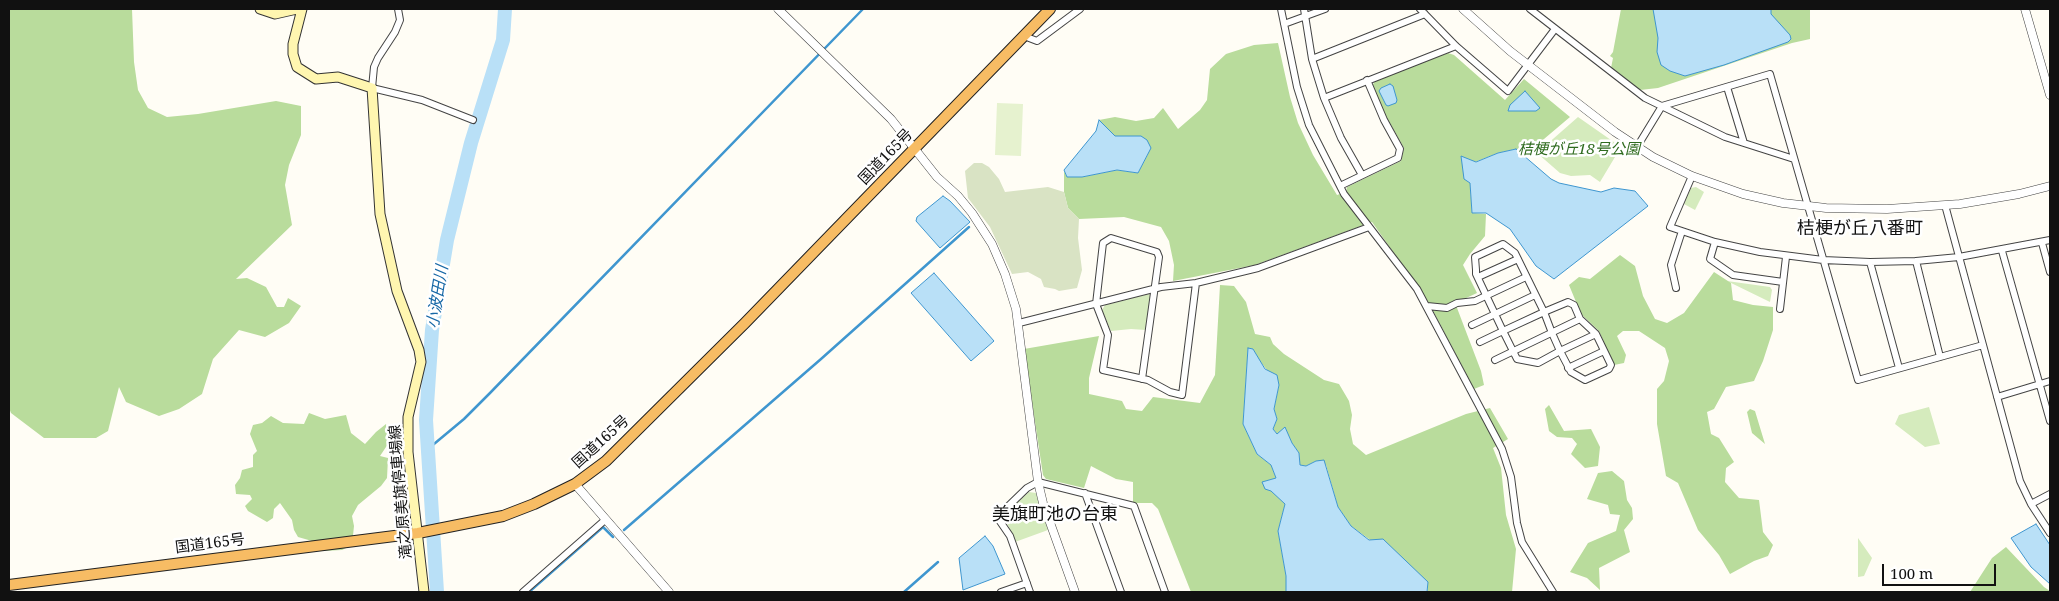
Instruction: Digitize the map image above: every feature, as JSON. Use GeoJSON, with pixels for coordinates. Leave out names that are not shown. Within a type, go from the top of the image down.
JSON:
{"type":"FeatureCollection","features":[{"type":"Feature","properties":{"kind":"highway","name":"国道165号"},"geometry":{"type":"LineString","coordinates":[[9,586],[421,532],[517,512],[575,484],[606,461],[914,150],[971,88],[1050,9]]}},
{"type":"Feature","properties":{"kind":"main road"},"geometry":{"type":"LineString","coordinates":[[260,9],[275,14],[297,9]]}},
{"type":"Feature","properties":{"kind":"main road"},"geometry":{"type":"LineString","coordinates":[[302,9],[293,44],[293,54],[297,66],[316,79],[338,77],[372,88]]}},
{"type":"Feature","properties":{"kind":"main road","name":"滝之原美旗停車場線"},"geometry":{"type":"LineString","coordinates":[[372,88],[380,214],[397,291],[419,350],[421,362],[408,417],[408,452],[421,532],[424,592]]}},
{"type":"Feature","properties":{"kind":"street"},"geometry":{"type":"LineString","coordinates":[[398,9],[400,20],[374,67],[372,88],[422,100],[473,120]]}},
{"type":"Feature","properties":{"kind":"street"},"geometry":{"type":"LineString","coordinates":[[778,9],[891,119],[937,177],[958,196],[985,232],[1006,274],[1019,323],[1038,482],[1043,504],[1075,592]]}},
{"type":"Feature","properties":{"kind":"street"},"geometry":{"type":"LineString","coordinates":[[1024,36],[1037,41],[1080,9]]}},
{"type":"Feature","properties":{"kind":"street"},"geometry":{"type":"LineString","coordinates":[[1281,9],[1302,105],[1309,125],[1344,194],[1417,289],[1502,449],[1511,477],[1517,523],[1522,542],[1552,592]]}},
{"type":"Feature","properties":{"kind":"street"},"geometry":{"type":"LineString","coordinates":[[1304,9],[1312,58],[1324,98],[1341,138],[1362,175]]}},
{"type":"Feature","properties":{"kind":"street"},"geometry":{"type":"LineString","coordinates":[[1284,24],[1325,9]]}},
{"type":"Feature","properties":{"kind":"street"},"geometry":{"type":"LineString","coordinates":[[1463,9],[1528,65],[1637,147],[1692,176],[1743,194],[1826,208],[1887,209],[1945,205],[2019,194],[2050,186]]}},
{"type":"Feature","properties":{"kind":"street"},"geometry":{"type":"LineString","coordinates":[[1530,9],[1554,30],[1645,98],[1692,122],[1744,143],[1794,159]]}},
{"type":"Feature","properties":{"kind":"street"},"geometry":{"type":"LineString","coordinates":[[2025,9],[2050,95]]}},
{"type":"Feature","properties":{"kind":"street"},"geometry":{"type":"LineString","coordinates":[[1312,58],[1422,12],[1456,46],[1508,91],[1554,30]]}},
{"type":"Feature","properties":{"kind":"street"},"geometry":{"type":"LineString","coordinates":[[1324,98],[1456,46]]}},
{"type":"Feature","properties":{"kind":"street"},"geometry":{"type":"LineString","coordinates":[[1637,147],[1662,106],[1770,74],[1858,380],[1983,345]]}},
{"type":"Feature","properties":{"kind":"street"},"geometry":{"type":"LineString","coordinates":[[1340,186],[1398,158],[1400,149],[1384,120],[1367,80]]}},
{"type":"Feature","properties":{"kind":"street"},"geometry":{"type":"LineString","coordinates":[[1727,86],[1744,143]]}},
{"type":"Feature","properties":{"kind":"street"},"geometry":{"type":"LineString","coordinates":[[1692,176],[1670,227],[1715,242],[1786,257],[1870,262],[1916,261],[2002,251],[2050,240]]}},
{"type":"Feature","properties":{"kind":"street"},"geometry":{"type":"LineString","coordinates":[[1945,205],[2020,481],[2031,504],[2050,533]]}},
{"type":"Feature","properties":{"kind":"street"},"geometry":{"type":"LineString","coordinates":[[1019,323],[1155,288],[1196,283],[1258,268],[1369,227]]}},
{"type":"Feature","properties":{"kind":"street"},"geometry":{"type":"LineString","coordinates":[[1676,288],[1671,265],[1682,231]]}},
{"type":"Feature","properties":{"kind":"street"},"geometry":{"type":"LineString","coordinates":[[1142,379],[1159,257],[1157,252],[1111,238],[1103,244],[1096,304],[1108,335],[1103,370],[1142,379],[1170,392],[1182,394],[1196,283]]}},
{"type":"Feature","properties":{"kind":"street"},"geometry":{"type":"LineString","coordinates":[[1715,242],[1710,259],[1733,275],[1783,282]]}},
{"type":"Feature","properties":{"kind":"street"},"geometry":{"type":"LineString","coordinates":[[2042,243],[2050,272]]}},
{"type":"Feature","properties":{"kind":"street"},"geometry":{"type":"LineString","coordinates":[[1480,342],[1503,332],[1544,312],[1568,302],[1574,305],[1580,319],[1596,334],[1610,365],[1609,369],[1585,380],[1571,372],[1560,351],[1544,312],[1515,253],[1503,244],[1475,257],[1478,278],[1503,332],[1517,359],[1538,363],[1560,351],[1596,334]]}},
{"type":"Feature","properties":{"kind":"street"},"geometry":{"type":"LineString","coordinates":[[2002,251],[2050,421]]}},
{"type":"Feature","properties":{"kind":"street"},"geometry":{"type":"LineString","coordinates":[[1780,309],[1786,257]]}},
{"type":"Feature","properties":{"kind":"street"},"geometry":{"type":"LineString","coordinates":[[1478,278],[1518,259]]}},
{"type":"Feature","properties":{"kind":"street"},"geometry":{"type":"LineString","coordinates":[[1916,261],[1940,357]]}},
{"type":"Feature","properties":{"kind":"street"},"geometry":{"type":"LineString","coordinates":[[1870,262],[1899,368]]}},
{"type":"Feature","properties":{"kind":"street"},"geometry":{"type":"LineString","coordinates":[[1427,306],[1448,308],[1458,303],[1475,301],[1526,277]]}},
{"type":"Feature","properties":{"kind":"street"},"geometry":{"type":"LineString","coordinates":[[1472,325],[1535,295]]}},
{"type":"Feature","properties":{"kind":"street"},"geometry":{"type":"LineString","coordinates":[[1495,360],[1580,319]]}},
{"type":"Feature","properties":{"kind":"street"},"geometry":{"type":"LineString","coordinates":[[1568,368],[1604,351]]}},
{"type":"Feature","properties":{"kind":"street"},"geometry":{"type":"LineString","coordinates":[[1997,397],[2050,381]]}},
{"type":"Feature","properties":{"kind":"street"},"geometry":{"type":"LineString","coordinates":[[1030,592],[1010,536],[997,517],[1027,488],[1038,482],[1134,506],[1165,592]]}},
{"type":"Feature","properties":{"kind":"street"},"geometry":{"type":"LineString","coordinates":[[575,484],[669,592]]}},
{"type":"Feature","properties":{"kind":"street"},"geometry":{"type":"LineString","coordinates":[[1085,493],[1120,592]]}},
{"type":"Feature","properties":{"kind":"street"},"geometry":{"type":"LineString","coordinates":[[2031,504],[2050,494]]}},
{"type":"Feature","properties":{"kind":"street"},"geometry":{"type":"LineString","coordinates":[[523,592],[605,520]]}},
{"type":"Feature","properties":{"kind":"street"},"geometry":{"type":"LineString","coordinates":[[1001,592],[1027,583]]}},
{"type":"Feature","properties":{"kind":"green space"},"geometry":{"type":"Polygon","coordinates":[[[9,9],[132,9],[134,62],[138,90],[148,108],[167,117],[198,114],[276,101],[301,106],[301,135],[289,165],[285,185],[292,225],[236,279],[247,278],[266,287],[277,307],[284,307],[288,298],[301,306],[289,323],[265,337],[239,330],[213,359],[202,394],[179,409],[159,416],[126,402],[119,387],[108,431],[96,438],[44,438],[11,413],[9,408],[9,9]]]}},
{"type":"Feature","properties":{"kind":"green space"},"geometry":{"type":"Polygon","coordinates":[[[1621,9],[1810,9],[1810,39],[1792,43],[1658,88],[1640,90],[1611,68],[1613,58],[1610,56],[1613,52],[1621,9]]]}},
{"type":"Feature","properties":{"kind":"green space"},"geometry":{"type":"Polygon","coordinates":[[[1278,43],[1298,123],[1313,155],[1337,195],[1346,192],[1347,187],[1401,161],[1404,148],[1382,109],[1372,86],[1375,81],[1448,53],[1454,55],[1505,100],[1524,79],[1570,117],[1531,150],[1516,149],[1498,153],[1475,162],[1461,157],[1470,183],[1472,213],[1486,214],[1485,236],[1463,265],[1477,293],[1464,299],[1454,300],[1481,371],[1484,385],[1474,389],[1429,303],[1372,222],[1255,265],[1173,281],[1174,265],[1169,241],[1161,227],[1124,217],[1079,219],[1068,208],[1064,192],[1064,171],[1067,177],[1082,177],[1117,170],[1138,173],[1148,154],[1122,137],[1115,136],[1099,120],[1115,117],[1136,121],[1154,118],[1163,108],[1178,129],[1200,110],[1207,100],[1210,69],[1226,54],[1254,45],[1278,43]]]}},
{"type":"Feature","properties":{"kind":"green space"},"geometry":{"type":"Polygon","coordinates":[[[997,103],[1023,104],[1021,156],[995,155],[997,103]]]}},
{"type":"Feature","properties":{"kind":"green space","name":"桔梗が丘18号公園"},"geometry":{"type":"Polygon","coordinates":[[[1578,117],[1621,147],[1600,182],[1590,175],[1571,176],[1560,173],[1537,153],[1578,117]]]}},
{"type":"Feature","properties":{"kind":"green space"},"geometry":{"type":"Polygon","coordinates":[[[974,163],[982,163],[989,167],[999,179],[1005,192],[1048,187],[1064,192],[1068,208],[1079,219],[1078,238],[1082,270],[1077,288],[1059,291],[1044,287],[1041,279],[1028,272],[1012,274],[990,227],[968,198],[965,171],[974,163]]]}},
{"type":"Feature","properties":{"kind":"green space"},"geometry":{"type":"Polygon","coordinates":[[[1696,187],[1704,192],[1695,210],[1684,204],[1691,188],[1696,187]]]}},
{"type":"Feature","properties":{"kind":"green space"},"geometry":{"type":"Polygon","coordinates":[[[1620,255],[1635,266],[1643,296],[1655,319],[1667,323],[1684,313],[1714,272],[1731,283],[1733,300],[1773,307],[1773,330],[1754,381],[1726,387],[1714,409],[1707,412],[1711,434],[1719,438],[1734,462],[1726,468],[1725,482],[1739,498],[1759,500],[1763,532],[1773,545],[1768,556],[1730,574],[1719,555],[1698,530],[1678,483],[1666,476],[1657,424],[1657,389],[1664,381],[1669,361],[1665,348],[1639,331],[1623,331],[1617,336],[1626,355],[1624,363],[1614,365],[1599,331],[1581,314],[1569,285],[1579,277],[1590,279],[1620,255]]]}},
{"type":"Feature","properties":{"kind":"green space"},"geometry":{"type":"Polygon","coordinates":[[[1727,281],[1770,287],[1772,290],[1770,302],[1727,281]]]}},
{"type":"Feature","properties":{"kind":"green space"},"geometry":{"type":"Polygon","coordinates":[[[1220,285],[1234,286],[1246,302],[1255,334],[1270,337],[1273,344],[1284,354],[1324,380],[1339,384],[1349,401],[1352,415],[1350,429],[1353,444],[1366,455],[1466,414],[1490,408],[1508,439],[1493,448],[1501,468],[1506,515],[1516,549],[1512,592],[1427,592],[1428,582],[1351,526],[1338,507],[1326,465],[1316,461],[1306,466],[1300,465],[1299,453],[1285,428],[1277,434],[1273,429],[1277,419],[1274,409],[1279,385],[1259,360],[1253,349],[1248,349],[1243,424],[1257,454],[1271,465],[1276,478],[1263,482],[1285,504],[1278,531],[1286,576],[1286,592],[1191,592],[1158,509],[1152,503],[1133,503],[1133,482],[1116,479],[1091,466],[1084,488],[1046,479],[1043,475],[1024,349],[1099,336],[1089,378],[1089,394],[1122,401],[1126,409],[1142,411],[1153,397],[1200,403],[1215,375],[1220,285]]]}},
{"type":"Feature","properties":{"kind":"green space"},"geometry":{"type":"Polygon","coordinates":[[[1149,294],[1151,296],[1146,330],[1111,331],[1102,310],[1105,305],[1149,294]]]}},
{"type":"Feature","properties":{"kind":"green space"},"geometry":{"type":"Polygon","coordinates":[[[1549,405],[1564,431],[1591,429],[1600,447],[1598,466],[1585,468],[1571,454],[1577,444],[1572,438],[1557,437],[1549,431],[1545,409],[1549,405]]]}},
{"type":"Feature","properties":{"kind":"green space"},"geometry":{"type":"Polygon","coordinates":[[[1929,407],[1940,444],[1925,447],[1895,424],[1899,415],[1929,407]]]}},
{"type":"Feature","properties":{"kind":"green space"},"geometry":{"type":"Polygon","coordinates":[[[1750,409],[1755,411],[1765,444],[1752,433],[1747,412],[1750,409]]]}},
{"type":"Feature","properties":{"kind":"green space"},"geometry":{"type":"Polygon","coordinates":[[[309,413],[325,419],[346,415],[351,433],[365,444],[386,424],[390,441],[380,456],[388,458],[387,478],[381,486],[358,505],[352,516],[354,526],[352,545],[342,550],[323,551],[312,541],[298,537],[292,520],[280,503],[274,509],[273,518],[267,522],[248,511],[245,506],[252,499],[250,495],[236,494],[235,485],[240,478],[242,470],[253,467],[253,455],[257,451],[250,434],[253,425],[262,423],[271,416],[283,423],[304,424],[309,413]]]}},
{"type":"Feature","properties":{"kind":"green space"},"geometry":{"type":"Polygon","coordinates":[[[1612,471],[1624,481],[1627,500],[1632,508],[1633,519],[1624,530],[1630,552],[1599,568],[1600,590],[1587,578],[1570,572],[1588,543],[1616,531],[1620,515],[1610,514],[1608,505],[1587,499],[1598,473],[1612,471]]]}},
{"type":"Feature","properties":{"kind":"green space"},"geometry":{"type":"Polygon","coordinates":[[[1029,492],[1036,493],[1048,530],[1015,542],[1005,514],[1029,492]]]}},
{"type":"Feature","properties":{"kind":"green space"},"geometry":{"type":"Polygon","coordinates":[[[1858,538],[1872,558],[1864,576],[1858,577],[1858,538]]]}},
{"type":"Feature","properties":{"kind":"green space"},"geometry":{"type":"Polygon","coordinates":[[[2006,547],[2050,592],[1970,592],[1992,558],[2006,547]]]}},
{"type":"Feature","properties":{"kind":"water"},"geometry":{"type":"Polygon","coordinates":[[[1653,9],[1771,9],[1771,14],[1790,35],[1791,39],[1788,42],[1724,65],[1685,76],[1670,71],[1661,65],[1657,52],[1658,38],[1653,9]]]}},
{"type":"Feature","properties":{"kind":"water"},"geometry":{"type":"Polygon","coordinates":[[[1390,84],[1393,86],[1397,100],[1396,103],[1388,106],[1379,91],[1390,84]]]}},
{"type":"Feature","properties":{"kind":"water"},"geometry":{"type":"Polygon","coordinates":[[[1525,91],[1540,108],[1536,111],[1508,111],[1510,105],[1525,91]]]}},
{"type":"Feature","properties":{"kind":"water"},"geometry":{"type":"Polygon","coordinates":[[[1099,120],[1115,136],[1141,136],[1147,140],[1151,148],[1138,173],[1117,170],[1082,177],[1067,177],[1064,170],[1096,131],[1099,120]]]}},
{"type":"Feature","properties":{"kind":"water"},"geometry":{"type":"Polygon","coordinates":[[[1516,149],[1551,179],[1559,183],[1601,192],[1614,188],[1635,191],[1648,206],[1554,279],[1536,266],[1510,229],[1486,213],[1472,213],[1470,183],[1464,179],[1461,156],[1476,162],[1498,153],[1516,149]]]}},
{"type":"Feature","properties":{"kind":"water"},"geometry":{"type":"Polygon","coordinates":[[[943,196],[970,222],[940,248],[916,221],[917,217],[943,196]]]}},
{"type":"Feature","properties":{"kind":"water"},"geometry":{"type":"Polygon","coordinates":[[[934,273],[994,341],[971,361],[911,293],[934,273]]]}},
{"type":"Feature","properties":{"kind":"water"},"geometry":{"type":"Polygon","coordinates":[[[1248,348],[1253,349],[1265,369],[1277,375],[1279,385],[1274,409],[1277,419],[1273,429],[1277,434],[1285,427],[1299,453],[1300,465],[1306,466],[1316,461],[1324,460],[1338,507],[1351,526],[1369,540],[1383,539],[1428,582],[1427,592],[1286,592],[1286,576],[1278,531],[1285,504],[1271,491],[1265,489],[1262,482],[1276,478],[1271,465],[1257,454],[1243,424],[1248,348]]]}},
{"type":"Feature","properties":{"kind":"water"},"geometry":{"type":"Polygon","coordinates":[[[2036,524],[2050,545],[2050,584],[2031,567],[2011,538],[2036,524]]]}},
{"type":"Feature","properties":{"kind":"water"},"geometry":{"type":"Polygon","coordinates":[[[985,536],[993,546],[1005,574],[963,590],[959,558],[985,536]]]}},
{"type":"Feature","properties":{"kind":"waterway","name":"小波田川"},"geometry":{"type":"LineString","coordinates":[[437,592],[426,420],[432,330],[447,240],[471,143],[503,40],[505,9]]}},
{"type":"Feature","properties":{"kind":"waterway"},"geometry":{"type":"LineString","coordinates":[[428,449],[464,419],[490,393],[863,9]]}},
{"type":"Feature","properties":{"kind":"waterway"},"geometry":{"type":"LineString","coordinates":[[624,530],[821,359],[969,227]]}},
{"type":"Feature","properties":{"kind":"waterway"},"geometry":{"type":"LineString","coordinates":[[529,592],[603,527],[613,537]]}},
{"type":"Feature","properties":{"kind":"waterway"},"geometry":{"type":"LineString","coordinates":[[904,592],[938,562]]}},
{"type":"Feature","properties":{"kind":"district","name":"桔梗が丘八番町"},"geometry":{"type":"Point","coordinates":[1860,229]}},
{"type":"Feature","properties":{"kind":"district","name":"美旗町池の台東"},"geometry":{"type":"Point","coordinates":[1055,515]}}]}
